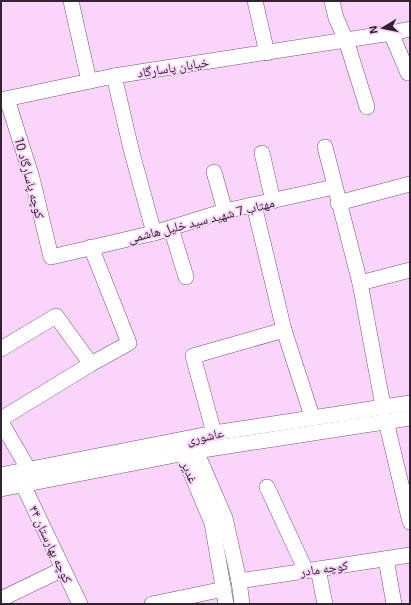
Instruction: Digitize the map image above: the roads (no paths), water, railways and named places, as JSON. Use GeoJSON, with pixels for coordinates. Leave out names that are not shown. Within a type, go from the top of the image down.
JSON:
{"type":"FeatureCollection","features":[{"type":"Feature","properties":{"kind":"street"},"geometry":{"type":"LineString","coordinates":[[71,1],[89,81]]}},
{"type":"Feature","properties":{"kind":"street"},"geometry":{"type":"LineString","coordinates":[[255,1],[267,53]]}},
{"type":"Feature","properties":{"kind":"street"},"geometry":{"type":"LineString","coordinates":[[332,1],[336,18],[346,40],[367,107]]}},
{"type":"Feature","properties":{"kind":"street","name":"خیابان پاسارگاد"},"geometry":{"type":"LineString","coordinates":[[4,99],[114,76],[267,53],[410,29]]}},
{"type":"Feature","properties":{"kind":"street"},"geometry":{"type":"LineString","coordinates":[[391,33],[408,73]]}},
{"type":"Feature","properties":{"kind":"street"},"geometry":{"type":"LineString","coordinates":[[114,76],[132,153],[154,233]]}},
{"type":"Feature","properties":{"kind":"street","name":"کوچه پاسارگاد 10"},"geometry":{"type":"LineString","coordinates":[[4,99],[32,178],[51,257]]}},
{"type":"Feature","properties":{"kind":"street"},"geometry":{"type":"LineString","coordinates":[[325,147],[338,203],[360,283],[383,406]]}},
{"type":"Feature","properties":{"kind":"street"},"geometry":{"type":"LineString","coordinates":[[262,153],[273,201]]}},
{"type":"Feature","properties":{"kind":"street"},"geometry":{"type":"LineString","coordinates":[[214,172],[225,211]]}},
{"type":"Feature","properties":{"kind":"street"},"geometry":{"type":"LineString","coordinates":[[338,203],[410,184]]}},
{"type":"Feature","properties":{"kind":"street","name":"مهتاب 7 شهید سید خلیل هاشمی"},"geometry":{"type":"LineString","coordinates":[[51,257],[154,233],[225,211],[334,187]]}},
{"type":"Feature","properties":{"kind":"street"},"geometry":{"type":"LineString","coordinates":[[254,205],[284,330],[310,410]]}},
{"type":"Feature","properties":{"kind":"street"},"geometry":{"type":"LineString","coordinates":[[171,228],[186,277]]}},
{"type":"Feature","properties":{"kind":"street"},"geometry":{"type":"LineString","coordinates":[[30,470],[1,421],[92,364],[129,343],[91,247]]}},
{"type":"Feature","properties":{"kind":"street"},"geometry":{"type":"LineString","coordinates":[[360,283],[410,270]]}},
{"type":"Feature","properties":{"kind":"street"},"geometry":{"type":"LineString","coordinates":[[1,349],[56,316],[92,364]]}},
{"type":"Feature","properties":{"kind":"street"},"geometry":{"type":"LineString","coordinates":[[214,433],[193,356],[284,330]]}},
{"type":"Feature","properties":{"kind":"street","name":"عاشوری"},"geometry":{"type":"LineString","coordinates":[[1,489],[188,448],[214,433],[410,403]]}},
{"type":"Feature","properties":{"kind":"street","name":"عاشوری"},"geometry":{"type":"LineString","coordinates":[[1,475],[410,418]]}},
{"type":"Feature","properties":{"kind":"street"},"geometry":{"type":"LineString","coordinates":[[386,421],[409,518]]}},
{"type":"Feature","properties":{"kind":"street","name":"غدیر"},"geometry":{"type":"LineString","coordinates":[[188,448],[219,520],[239,581],[242,604]]}},
{"type":"Feature","properties":{"kind":"street","name":"کوچه بهارستان ۴۴"},"geometry":{"type":"LineString","coordinates":[[23,485],[80,604]]}},
{"type":"Feature","properties":{"kind":"street"},"geometry":{"type":"LineString","coordinates":[[267,487],[312,570],[325,604]]}},
{"type":"Feature","properties":{"kind":"street","name":"غدیر"},"geometry":{"type":"LineString","coordinates":[[219,520],[226,604]]}},
{"type":"Feature","properties":{"kind":"street","name":"کوچه مادر"},"geometry":{"type":"LineString","coordinates":[[239,581],[410,555]]}},
{"type":"Feature","properties":{"kind":"street"},"geometry":{"type":"LineString","coordinates":[[386,559],[394,604]]}},
{"type":"Feature","properties":{"kind":"street"},"geometry":{"type":"LineString","coordinates":[[1,599],[63,569]]}},
{"type":"Feature","properties":{"kind":"street"},"geometry":{"type":"LineString","coordinates":[[152,604],[224,589]]}}]}
